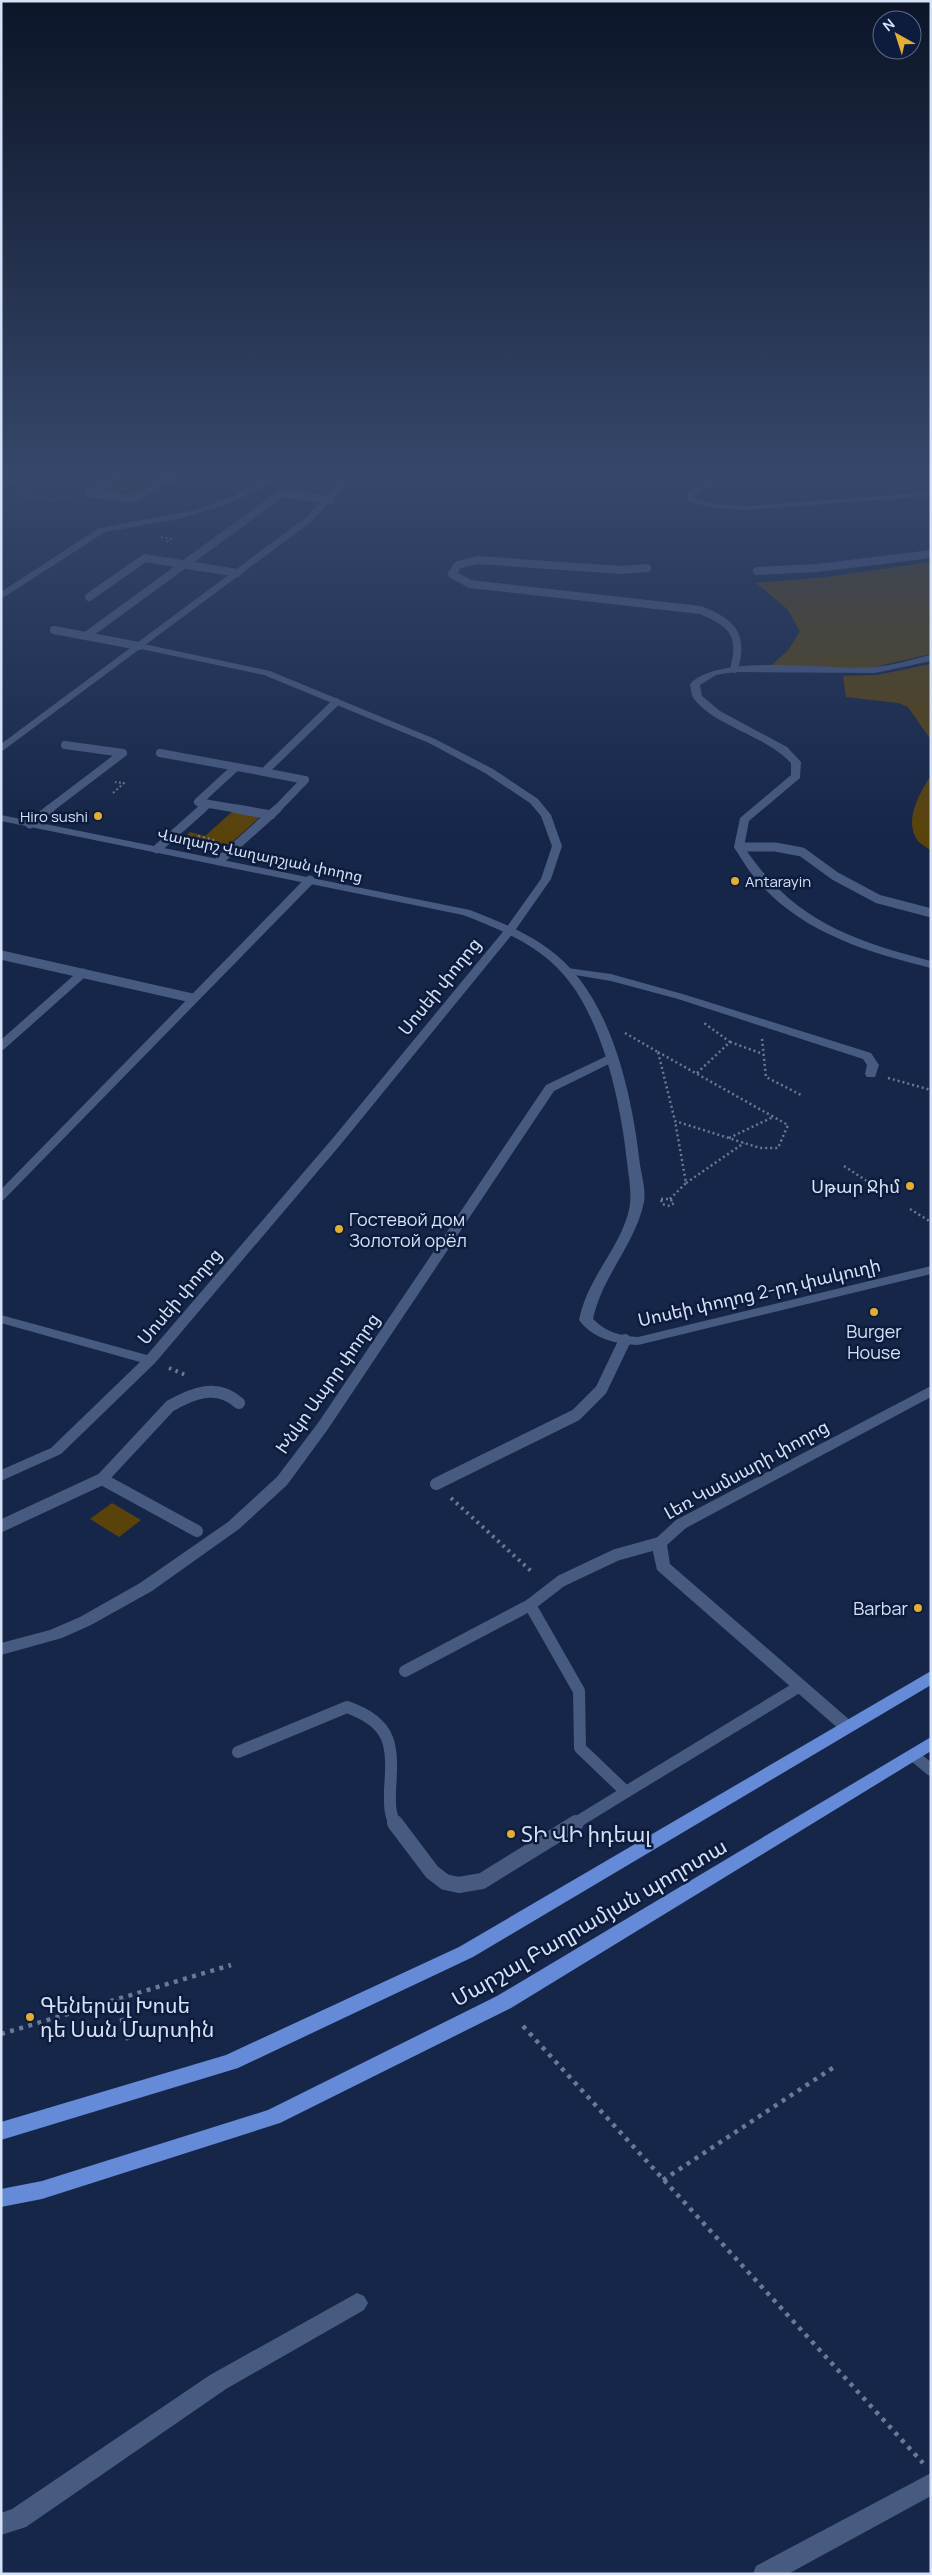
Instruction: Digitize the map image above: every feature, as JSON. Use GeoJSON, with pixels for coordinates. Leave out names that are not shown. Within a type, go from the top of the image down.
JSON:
{"type":"FeatureCollection","features":[{"type":"Feature","properties":{"kind":"main road","name":"Մարշալ Բաղրամյան պողոտա"},"geometry":{"type":"LineString","coordinates":[[1,2131],[231,2062],[466,1952],[931,1677]]}},
{"type":"Feature","properties":{"kind":"main road","name":"Մարշալ Բաղրամյան պողոտա"},"geometry":{"type":"LineString","coordinates":[[1,2198],[42,2190],[272,2117],[504,2002],[931,1743]]}},
{"type":"Feature","properties":{"kind":"street"},"geometry":{"type":"LineString","coordinates":[[1,749],[209,594]]}},
{"type":"Feature","properties":{"kind":"street","name":"Սոսեի փողոց"},"geometry":{"type":"LineString","coordinates":[[2,1474],[56,1451],[150,1360],[337,1141],[510,930],[546,880],[557,846],[546,815],[534,801],[489,771],[432,741],[267,673],[139,646]]}},
{"type":"Feature","properties":{"kind":"street"},"geometry":{"type":"LineString","coordinates":[[931,658],[875,670],[734,669],[713,673],[695,684],[698,697],[717,713],[784,750],[796,762],[796,776],[744,820],[739,847],[764,882],[785,901],[828,931],[871,949],[931,965]]}},
{"type":"Feature","properties":{"kind":"street","name":"Վաղարշ Վաղարշյան փողոց"},"geometry":{"type":"LineString","coordinates":[[1,818],[466,912],[510,930]]}},
{"type":"Feature","properties":{"kind":"street","name":"Սոսեի փողոց 2-րդ փակուղի"},"geometry":{"type":"LineString","coordinates":[[510,930],[567,971],[596,1021],[611,1058],[628,1118],[638,1198],[634,1215],[588,1304],[586,1320],[597,1331],[615,1340],[638,1341],[931,1270]]}},
{"type":"Feature","properties":{"kind":"street","name":"Սոսեի փողոց 2-րդ փակուղի"},"geometry":{"type":"LineString","coordinates":[[567,971],[584,972],[659,990],[789,1029],[867,1056],[873,1065],[871,1074]]}},
{"type":"Feature","properties":{"kind":"street","name":"Խնկո Ապոր փողոց"},"geometry":{"type":"LineString","coordinates":[[1,1649],[55,1635],[112,1608],[185,1561],[244,1515],[283,1480],[324,1426],[550,1088],[611,1058]]}},
{"type":"Feature","properties":{"kind":"street"},"geometry":{"type":"LineString","coordinates":[[1,1320],[150,1360]]}},
{"type":"Feature","properties":{"kind":"street","name":"Լեռ Կամսարի փողոց"},"geometry":{"type":"LineString","coordinates":[[846,1726],[663,1566],[659,1543],[681,1524],[931,1391]]}},
{"type":"Feature","properties":{"kind":"street"},"geometry":{"type":"LineString","coordinates":[[1,2524],[18,2519],[218,2382],[357,2303]]}},
{"type":"Feature","properties":{"kind":"street"},"geometry":{"type":"LineString","coordinates":[[764,2574],[931,2484]]}},
{"type":"Feature","properties":{"kind":"lane"},"geometry":{"type":"LineString","coordinates":[[89,597],[93,594]]}},
{"type":"Feature","properties":{"kind":"lane"},"geometry":{"type":"LineString","coordinates":[[86,636],[142,594]]}},
{"type":"Feature","properties":{"kind":"lane"},"geometry":{"type":"LineString","coordinates":[[560,594],[700,610],[718,616],[730,628],[739,645],[734,669]]}},
{"type":"Feature","properties":{"kind":"lane"},"geometry":{"type":"LineString","coordinates":[[54,630],[139,646]]}},
{"type":"Feature","properties":{"kind":"lane"},"geometry":{"type":"LineString","coordinates":[[264,772],[336,702]]}},
{"type":"Feature","properties":{"kind":"lane"},"geometry":{"type":"LineString","coordinates":[[30,824],[123,753],[65,745]]}},
{"type":"Feature","properties":{"kind":"lane"},"geometry":{"type":"LineString","coordinates":[[160,753],[305,780],[271,815],[219,861]]}},
{"type":"Feature","properties":{"kind":"lane"},"geometry":{"type":"LineString","coordinates":[[236,767],[198,802],[271,815]]}},
{"type":"Feature","properties":{"kind":"lane"},"geometry":{"type":"LineString","coordinates":[[157,849],[208,804]]}},
{"type":"Feature","properties":{"kind":"lane"},"geometry":{"type":"LineString","coordinates":[[739,847],[775,848],[802,852],[835,876],[878,899],[931,913]]}},
{"type":"Feature","properties":{"kind":"lane"},"geometry":{"type":"LineString","coordinates":[[1,1196],[294,893],[310,880]]}},
{"type":"Feature","properties":{"kind":"lane"},"geometry":{"type":"LineString","coordinates":[[1,955],[192,998]]}},
{"type":"Feature","properties":{"kind":"lane"},"geometry":{"type":"LineString","coordinates":[[1,1046],[83,973]]}},
{"type":"Feature","properties":{"kind":"lane"},"geometry":{"type":"LineString","coordinates":[[436,1484],[576,1415],[596,1399],[608,1382],[625,1340]]}},
{"type":"Feature","properties":{"kind":"lane"},"geometry":{"type":"LineString","coordinates":[[1,1526],[102,1478],[170,1406],[184,1398],[222,1390],[232,1395],[239,1403]]}},
{"type":"Feature","properties":{"kind":"lane"},"geometry":{"type":"LineString","coordinates":[[102,1478],[197,1531]]}},
{"type":"Feature","properties":{"kind":"lane"},"geometry":{"type":"LineString","coordinates":[[405,1671],[530,1605],[561,1581],[616,1555],[659,1543]]}},
{"type":"Feature","properties":{"kind":"lane"},"geometry":{"type":"LineString","coordinates":[[530,1605],[579,1691],[580,1748],[626,1792]]}},
{"type":"Feature","properties":{"kind":"lane"},"geometry":{"type":"LineString","coordinates":[[238,1752],[347,1707],[368,1714],[387,1734],[391,1769],[389,1795],[391,1817],[399,1834],[442,1881],[460,1886],[482,1881],[800,1686]]}},
{"type":"Feature","properties":{"kind":"lane"},"geometry":{"type":"LineString","coordinates":[[913,1755],[931,1770]]}},
{"type":"Feature","properties":{"kind":"path"},"geometry":{"type":"LineString","coordinates":[[700,1021],[730,1042],[763,1054]]}},
{"type":"Feature","properties":{"kind":"path"},"geometry":{"type":"LineString","coordinates":[[618,1029],[788,1125],[778,1148],[760,1148],[675,1121]]}},
{"type":"Feature","properties":{"kind":"path"},"geometry":{"type":"LineString","coordinates":[[762,1037],[766,1077],[803,1096]]}},
{"type":"Feature","properties":{"kind":"path"},"geometry":{"type":"LineString","coordinates":[[697,1072],[730,1042]]}},
{"type":"Feature","properties":{"kind":"path"},"geometry":{"type":"LineString","coordinates":[[658,1051],[675,1121],[686,1184]]}},
{"type":"Feature","properties":{"kind":"path"},"geometry":{"type":"LineString","coordinates":[[871,1074],[931,1090]]}},
{"type":"Feature","properties":{"kind":"path"},"geometry":{"type":"LineString","coordinates":[[728,1138],[773,1117]]}},
{"type":"Feature","properties":{"kind":"path"},"geometry":{"type":"LineString","coordinates":[[670,1199],[686,1184],[744,1143]]}},
{"type":"Feature","properties":{"kind":"path"},"geometry":{"type":"LineString","coordinates":[[844,1166],[873,1185]]}},
{"type":"Feature","properties":{"kind":"path"},"geometry":{"type":"LineString","coordinates":[[910,1209],[931,1222]]}},
{"type":"Feature","properties":{"kind":"path"},"geometry":{"type":"LineString","coordinates":[[436,1484],[532,1572]]}},
{"type":"Feature","properties":{"kind":"path"},"geometry":{"type":"LineString","coordinates":[[1,2034],[231,1965]]}},
{"type":"Feature","properties":{"kind":"path"},"geometry":{"type":"LineString","coordinates":[[116,2000],[129,2042]]}},
{"type":"Feature","properties":{"kind":"path"},"geometry":{"type":"LineString","coordinates":[[523,2026],[931,2471]]}},
{"type":"Feature","properties":{"kind":"path"},"geometry":{"type":"LineString","coordinates":[[664,2180],[834,2067]]}},
{"type":"Feature","properties":{"kind":"shaded area"},"geometry":{"type":"Polygon","coordinates":[[[769,594],[931,594],[931,654],[869,668],[771,666],[789,649],[800,631],[787,609],[769,594]]]}},
{"type":"Feature","properties":{"kind":"shaded area"},"geometry":{"type":"Polygon","coordinates":[[[931,664],[931,740],[908,707],[898,703],[846,697],[843,676],[877,675],[931,664]]]}},
{"type":"Feature","properties":{"kind":"shaded area"},"geometry":{"type":"Polygon","coordinates":[[[931,775],[931,850],[918,841],[912,824],[918,798],[931,775]]]}},
{"type":"Feature","properties":{"kind":"shaded area"},"geometry":{"type":"Polygon","coordinates":[[[233,811],[260,817],[229,845],[186,836],[190,832],[205,836],[233,811]]]}},
{"type":"Feature","properties":{"kind":"shaded area"},"geometry":{"type":"Polygon","coordinates":[[[112,1503],[141,1520],[119,1537],[90,1519],[112,1503]]]}},
{"type":"Feature","properties":{"kind":"place","name":"Hiro sushi"},"geometry":{"type":"Point","coordinates":[98,816]}},
{"type":"Feature","properties":{"kind":"place","name":"Antarayin"},"geometry":{"type":"Point","coordinates":[735,881]}},
{"type":"Feature","properties":{"kind":"place","name":"Սթար Ջիմ"},"geometry":{"type":"Point","coordinates":[910,1186]}},
{"type":"Feature","properties":{"kind":"place","name":"Гостевой дом Золотой орёл"},"geometry":{"type":"Point","coordinates":[339,1229]}},
{"type":"Feature","properties":{"kind":"place","name":"Burger House"},"geometry":{"type":"Point","coordinates":[874,1312]}},
{"type":"Feature","properties":{"kind":"place","name":"Barbar"},"geometry":{"type":"Point","coordinates":[918,1608]}},
{"type":"Feature","properties":{"kind":"place","name":"ՏԻ ՎԻ իդեալ"},"geometry":{"type":"Point","coordinates":[511,1834]}},
{"type":"Feature","properties":{"kind":"place","name":"Գեներալ Խոսե դե Սան Մարտին"},"geometry":{"type":"Point","coordinates":[30,2017]}}]}
